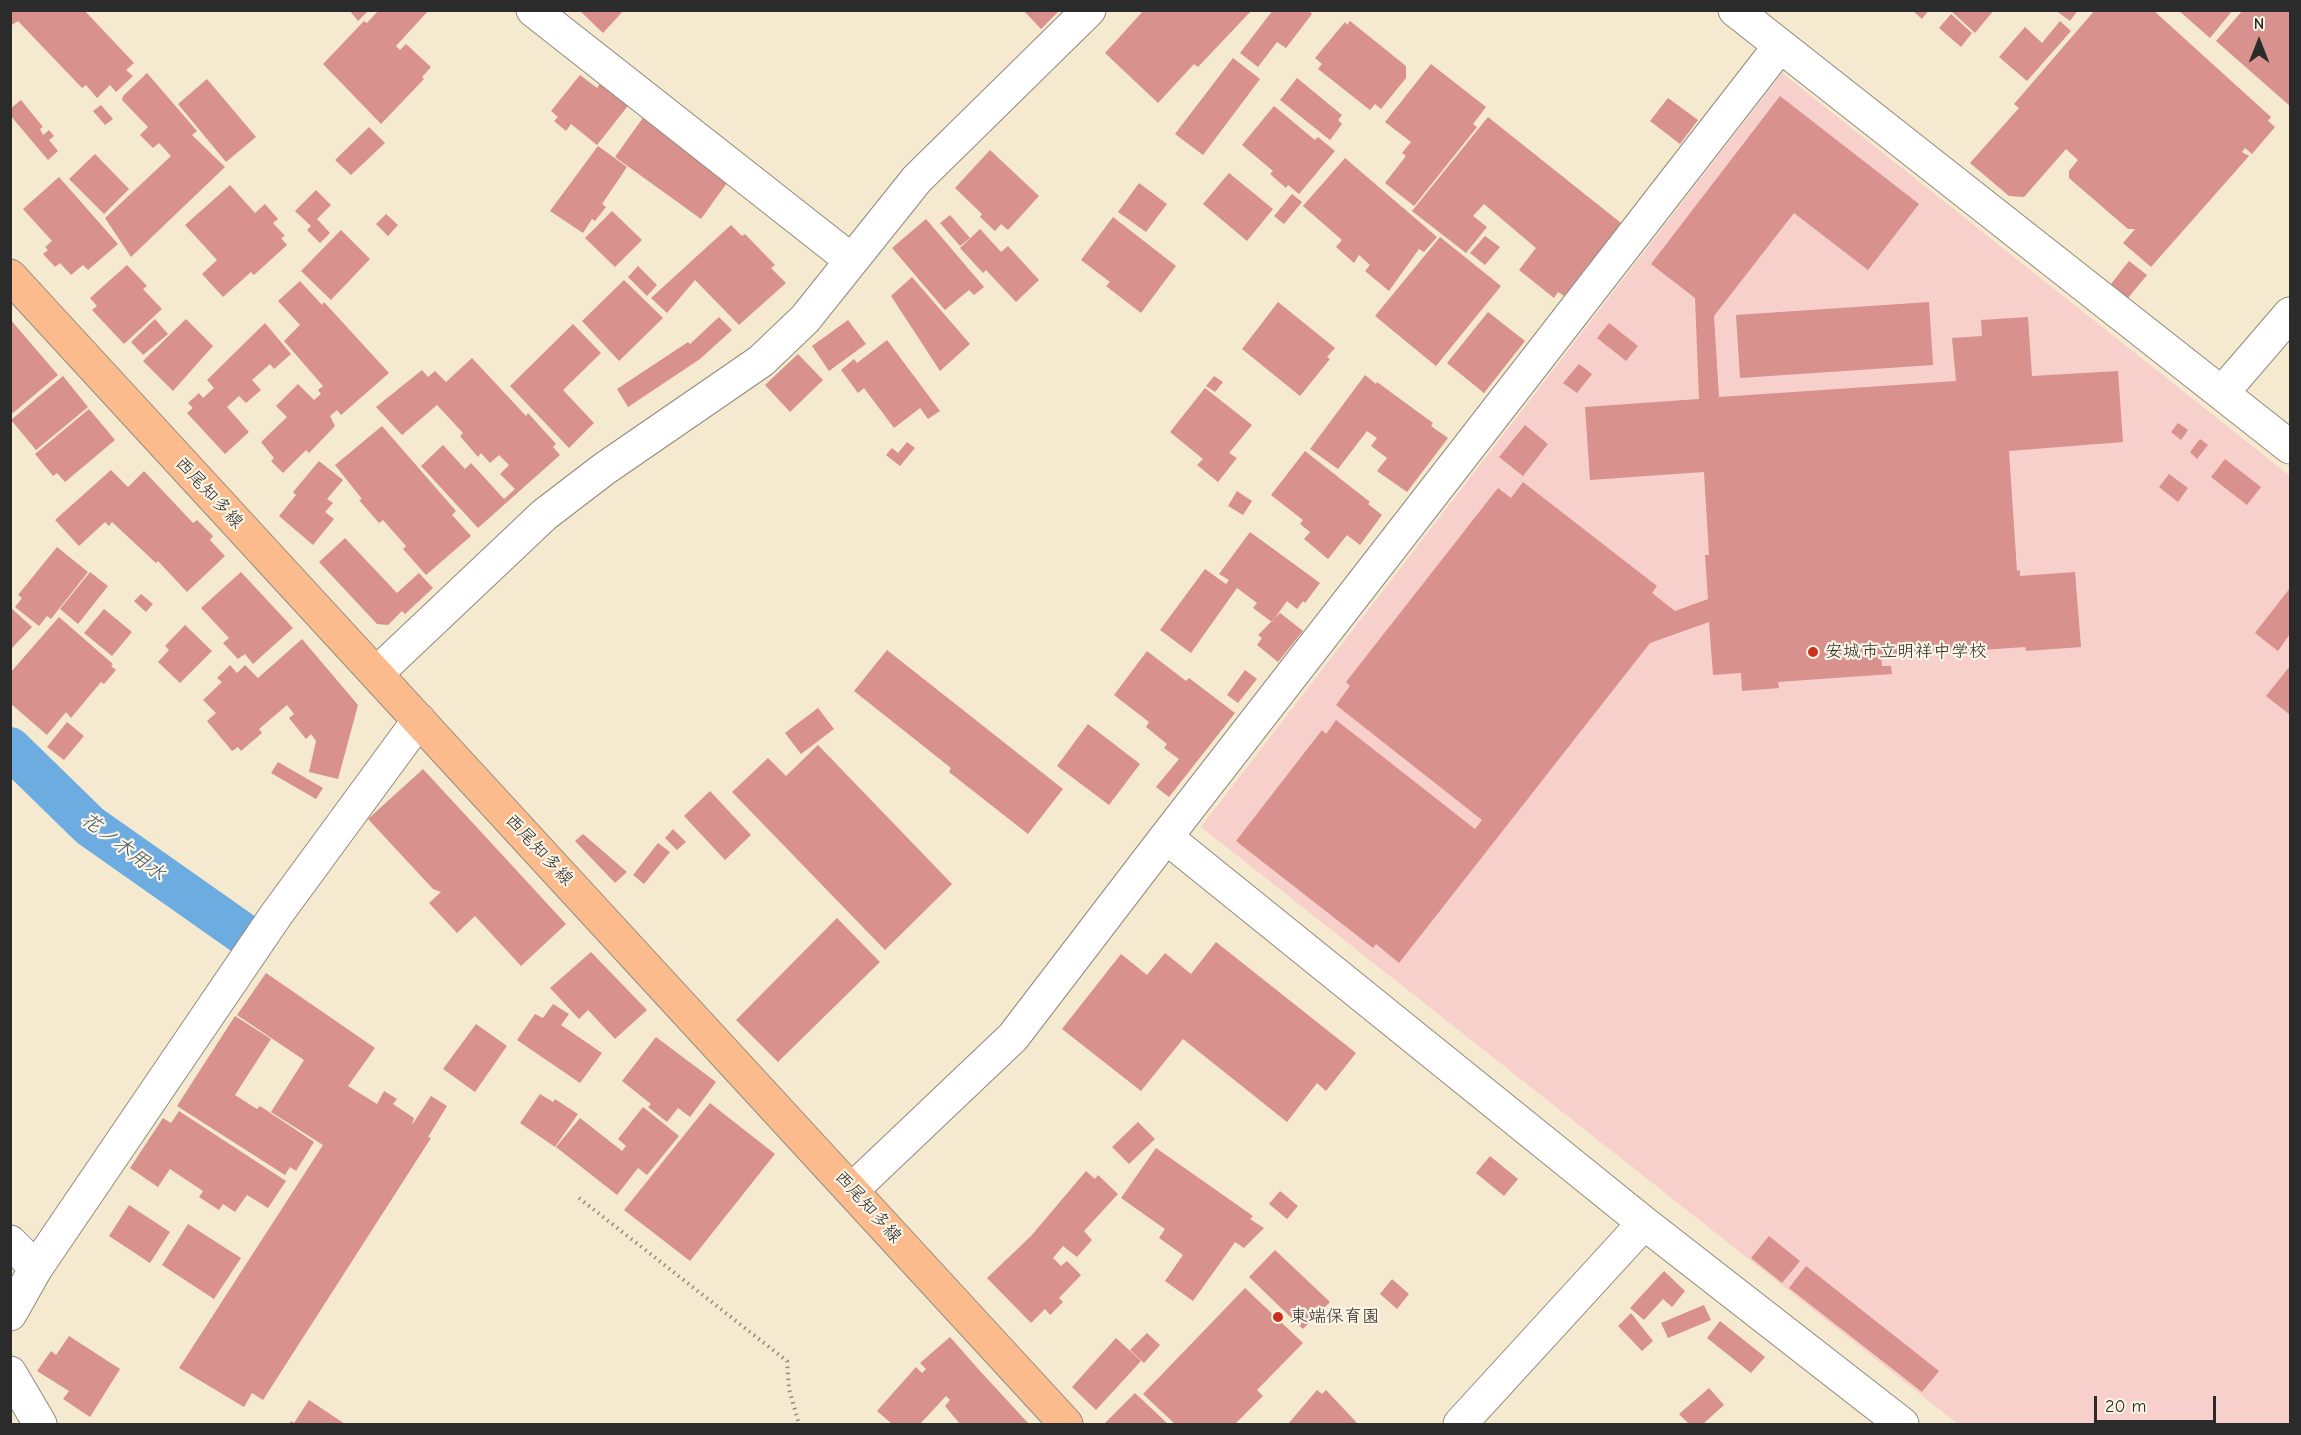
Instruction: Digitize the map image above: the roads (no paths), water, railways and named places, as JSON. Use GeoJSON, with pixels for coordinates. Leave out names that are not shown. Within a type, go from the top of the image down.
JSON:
{"type":"FeatureCollection","features":[{"type":"Feature","properties":{"kind":"main road","name":"西尾知多線"},"geometry":{"type":"LineString","coordinates":[[10,276],[1066,1425]]}},
{"type":"Feature","properties":{"kind":"street"},"geometry":{"type":"LineString","coordinates":[[533,10],[851,260]]}},
{"type":"Feature","properties":{"kind":"street"},"geometry":{"type":"LineString","coordinates":[[377,673],[544,515],[604,470],[761,361],[805,319],[917,179],[1089,10]]}},
{"type":"Feature","properties":{"kind":"street"},"geometry":{"type":"LineString","coordinates":[[1735,10],[2290,447]]}},
{"type":"Feature","properties":{"kind":"street"},"geometry":{"type":"LineString","coordinates":[[852,1190],[1013,1037],[1780,46]]}},
{"type":"Feature","properties":{"kind":"street"},"geometry":{"type":"LineString","coordinates":[[2222,393],[2290,314]]}},
{"type":"Feature","properties":{"kind":"street"},"geometry":{"type":"LineString","coordinates":[[10,1314],[36,1268],[276,915],[419,720]]}},
{"type":"Feature","properties":{"kind":"street"},"geometry":{"type":"LineString","coordinates":[[1166,837],[1644,1223],[1902,1425]]}},
{"type":"Feature","properties":{"kind":"street"},"geometry":{"type":"LineString","coordinates":[[1460,1425],[1644,1223]]}},
{"type":"Feature","properties":{"kind":"street"},"geometry":{"type":"LineString","coordinates":[[10,1242],[36,1268]]}},
{"type":"Feature","properties":{"kind":"street"},"geometry":{"type":"LineString","coordinates":[[10,1373],[40,1425]]}},
{"type":"Feature","properties":{"kind":"waterway","name":"花ノ木用水"},"geometry":{"type":"LineString","coordinates":[[10,748],[90,826],[245,935]]}},
{"type":"Feature","properties":{"kind":"place","name":"安城市立明祥中学校"},"geometry":{"type":"Point","coordinates":[1813,652]}},
{"type":"Feature","properties":{"kind":"place","name":"東端保育園"},"geometry":{"type":"Point","coordinates":[1278,1317]}}]}
